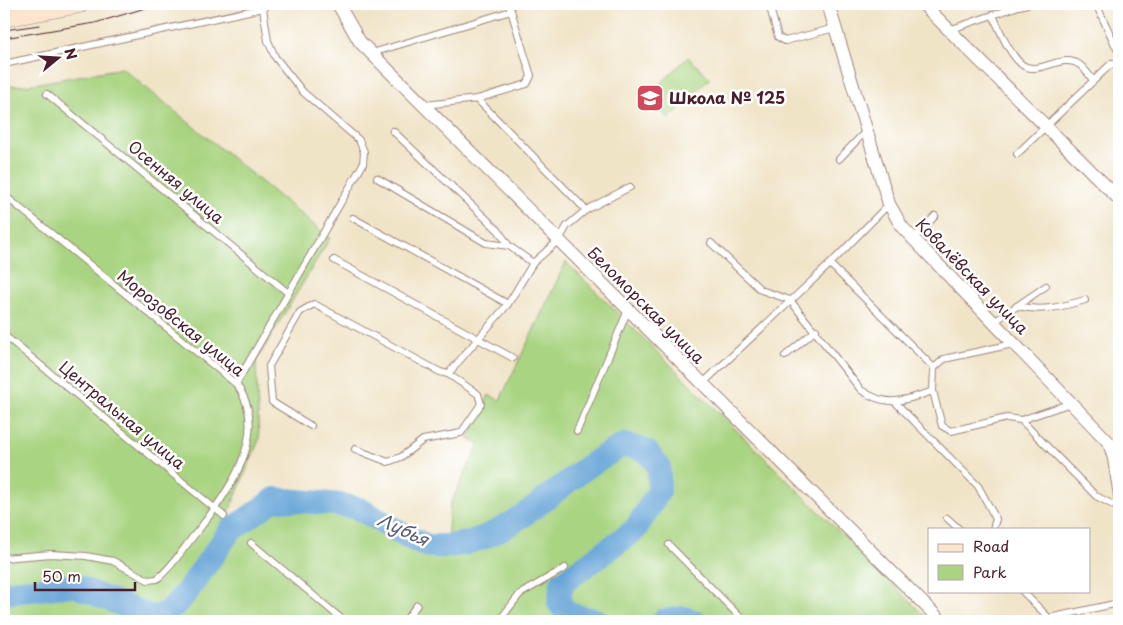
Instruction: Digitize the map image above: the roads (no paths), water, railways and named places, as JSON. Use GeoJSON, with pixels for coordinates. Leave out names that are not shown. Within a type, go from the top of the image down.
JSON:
{"type":"FeatureCollection","features":[{"type":"Feature","properties":{"kind":"main road"},"geometry":{"type":"LineString","coordinates":[[4,18],[80,4]]}},
{"type":"Feature","properties":{"kind":"street","name":"Беломорская улица"},"geometry":{"type":"LineString","coordinates":[[338,4],[360,42],[941,621]]}},
{"type":"Feature","properties":{"kind":"street","name":"Ковалёвская улица"},"geometry":{"type":"LineString","coordinates":[[828,4],[889,204],[902,227],[1103,435],[1119,454]]}},
{"type":"Feature","properties":{"kind":"street"},"geometry":{"type":"LineString","coordinates":[[923,4],[1119,199]]}},
{"type":"Feature","properties":{"kind":"lane"},"geometry":{"type":"LineString","coordinates":[[4,64],[263,8],[270,4]]}},
{"type":"Feature","properties":{"kind":"lane"},"geometry":{"type":"LineString","coordinates":[[422,105],[477,99],[527,84],[531,76],[509,4]]}},
{"type":"Feature","properties":{"kind":"lane"},"geometry":{"type":"LineString","coordinates":[[768,4],[778,37],[785,42],[835,28]]}},
{"type":"Feature","properties":{"kind":"lane"},"geometry":{"type":"LineString","coordinates":[[950,30],[1027,4]]}},
{"type":"Feature","properties":{"kind":"lane"},"geometry":{"type":"LineString","coordinates":[[1018,154],[1112,63],[1118,48],[1096,4]]}},
{"type":"Feature","properties":{"kind":"lane"},"geometry":{"type":"LineString","coordinates":[[236,384],[287,292],[363,164],[364,152],[359,140],[303,92],[275,57],[268,41],[263,8]]}},
{"type":"Feature","properties":{"kind":"lane"},"geometry":{"type":"LineString","coordinates":[[372,54],[511,11]]}},
{"type":"Feature","properties":{"kind":"lane"},"geometry":{"type":"LineString","coordinates":[[993,15],[1006,42],[1021,64],[1029,68],[1040,68],[1057,61],[1074,62],[1081,65],[1094,80]]}},
{"type":"Feature","properties":{"kind":"lane"},"geometry":{"type":"LineString","coordinates":[[1112,63],[1119,68]]}},
{"type":"Feature","properties":{"kind":"lane","name":"Осенняя улица"},"geometry":{"type":"LineString","coordinates":[[47,94],[287,292]]}},
{"type":"Feature","properties":{"kind":"lane"},"geometry":{"type":"LineString","coordinates":[[477,99],[586,210]]}},
{"type":"Feature","properties":{"kind":"lane"},"geometry":{"type":"LineString","coordinates":[[393,131],[498,230],[509,246],[533,263]]}},
{"type":"Feature","properties":{"kind":"lane"},"geometry":{"type":"LineString","coordinates":[[838,159],[866,131]]}},
{"type":"Feature","properties":{"kind":"lane"},"geometry":{"type":"LineString","coordinates":[[377,178],[486,243],[509,246]]}},
{"type":"Feature","properties":{"kind":"lane"},"geometry":{"type":"LineString","coordinates":[[448,374],[476,338],[508,304],[533,263],[559,240],[567,226],[586,210],[630,187]]}},
{"type":"Feature","properties":{"kind":"lane","name":"Морозовская улица"},"geometry":{"type":"LineString","coordinates":[[4,196],[236,384],[246,398],[249,414],[247,441],[235,479],[215,510],[157,579],[148,580],[113,561],[86,556],[51,554],[4,558]]}},
{"type":"Feature","properties":{"kind":"lane"},"geometry":{"type":"LineString","coordinates":[[702,384],[830,264],[889,204]]}},
{"type":"Feature","properties":{"kind":"lane"},"geometry":{"type":"LineString","coordinates":[[913,239],[935,216]]}},
{"type":"Feature","properties":{"kind":"lane"},"geometry":{"type":"LineString","coordinates":[[353,218],[508,304]]}},
{"type":"Feature","properties":{"kind":"lane"},"geometry":{"type":"LineString","coordinates":[[711,242],[761,290],[790,300],[816,330],[862,390],[875,399],[895,402],[933,391]]}},
{"type":"Feature","properties":{"kind":"lane"},"geometry":{"type":"LineString","coordinates":[[334,260],[513,358]]}},
{"type":"Feature","properties":{"kind":"lane"},"geometry":{"type":"LineString","coordinates":[[830,264],[934,368]]}},
{"type":"Feature","properties":{"kind":"lane"},"geometry":{"type":"LineString","coordinates":[[994,322],[1046,286]]}},
{"type":"Feature","properties":{"kind":"lane"},"geometry":{"type":"LineString","coordinates":[[1017,306],[1034,310],[1049,310],[1085,300]]}},
{"type":"Feature","properties":{"kind":"lane"},"geometry":{"type":"LineString","coordinates":[[311,426],[272,402],[269,366],[300,312],[314,304],[440,372],[448,374],[478,394],[481,404],[462,433],[423,440],[401,457],[388,462],[355,449]]}},
{"type":"Feature","properties":{"kind":"lane"},"geometry":{"type":"LineString","coordinates":[[577,430],[628,310]]}},
{"type":"Feature","properties":{"kind":"lane"},"geometry":{"type":"LineString","coordinates":[[785,356],[816,330]]}},
{"type":"Feature","properties":{"kind":"lane","name":"Центральная улица"},"geometry":{"type":"LineString","coordinates":[[4,335],[224,516]]}},
{"type":"Feature","properties":{"kind":"lane"},"geometry":{"type":"LineString","coordinates":[[1015,344],[944,358],[934,368],[933,391],[942,426],[951,431],[1007,418],[1021,420],[1071,403]]}},
{"type":"Feature","properties":{"kind":"lane"},"geometry":{"type":"LineString","coordinates":[[895,402],[978,486],[996,519],[993,528]]}},
{"type":"Feature","properties":{"kind":"lane"},"geometry":{"type":"LineString","coordinates":[[1021,420],[1096,496],[1119,508]]}},
{"type":"Feature","properties":{"kind":"lane"},"geometry":{"type":"LineString","coordinates":[[1103,435],[1111,458],[1119,508]]}},
{"type":"Feature","properties":{"kind":"lane"},"geometry":{"type":"LineString","coordinates":[[947,518],[958,528]]}},
{"type":"Feature","properties":{"kind":"lane"},"geometry":{"type":"LineString","coordinates":[[251,543],[344,621]]}},
{"type":"Feature","properties":{"kind":"lane"},"geometry":{"type":"LineString","coordinates":[[670,545],[744,621]]}},
{"type":"Feature","properties":{"kind":"lane"},"geometry":{"type":"LineString","coordinates":[[499,621],[520,594],[565,568]]}},
{"type":"Feature","properties":{"kind":"lane"},"geometry":{"type":"LineString","coordinates":[[1023,592],[1049,618],[1119,603]]}},
{"type":"Feature","properties":{"kind":"lane"},"geometry":{"type":"LineString","coordinates":[[405,621],[417,605]]}},
{"type":"Feature","properties":{"kind":"waterway","name":"Лубья"},"geometry":{"type":"LineString","coordinates":[[4,593],[73,585],[149,616],[159,617],[172,608],[186,593],[230,531],[275,499],[352,507],[424,544],[430,546],[459,545],[485,537],[509,524],[533,509],[601,458],[625,445],[646,451],[659,467],[659,491],[635,530],[562,583],[559,603],[568,614],[598,621]]}},
{"type":"Feature","properties":{"kind":"waterway","name":"Лубья"},"geometry":{"type":"LineString","coordinates":[[663,621],[684,618],[694,621]]}},
{"type":"Feature","properties":{"kind":"tram line"},"geometry":{"type":"LineString","coordinates":[[4,38],[95,23],[159,4]]}},
{"type":"Feature","properties":{"kind":"tram line"},"geometry":{"type":"LineString","coordinates":[[4,30],[40,25]]}},
{"type":"Feature","properties":{"kind":"place","name":"Школа № 125"},"geometry":{"type":"Point","coordinates":[650,98]}}]}
